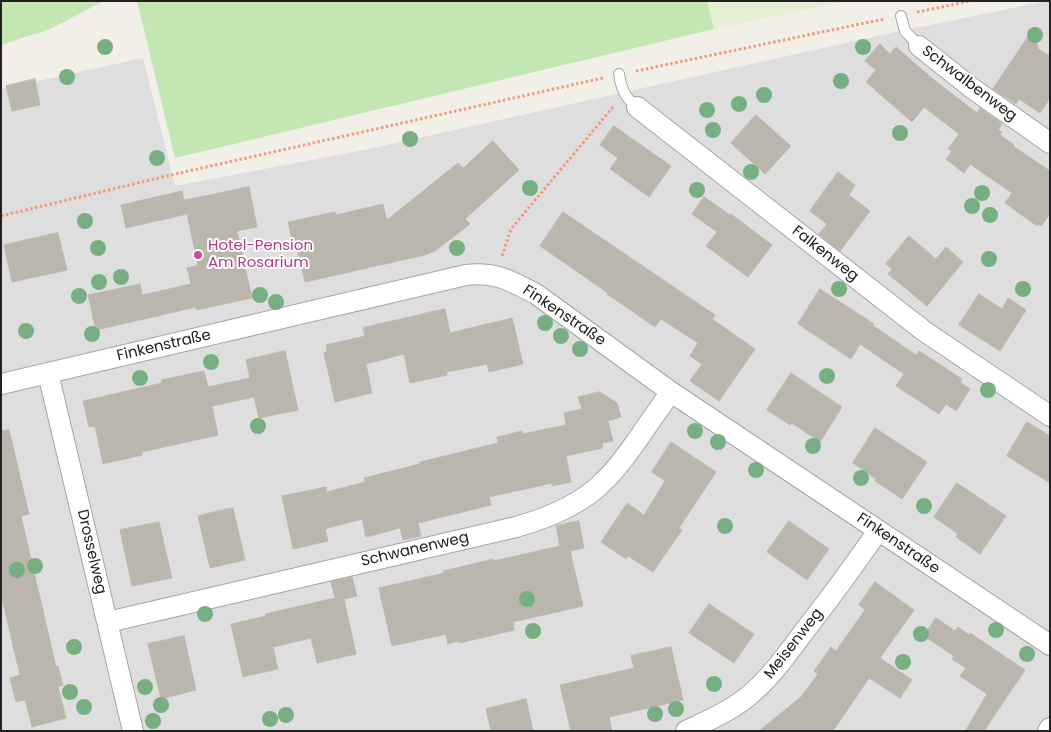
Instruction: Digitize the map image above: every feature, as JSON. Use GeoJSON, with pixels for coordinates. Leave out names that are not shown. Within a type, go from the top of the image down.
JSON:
{"type":"FeatureCollection","features":[{"type":"Feature","properties":{"kind":"street","name":"Schwalbenweg"},"geometry":{"type":"LineString","coordinates":[[918,46],[973,89],[1050,143]]}},
{"type":"Feature","properties":{"kind":"street","name":"Falkenweg"},"geometry":{"type":"LineString","coordinates":[[630,100],[924,330],[1050,416]]}},
{"type":"Feature","properties":{"kind":"street","name":"Finkenstraße"},"geometry":{"type":"LineString","coordinates":[[1,384],[466,275],[496,275],[536,294],[671,392],[1050,645]]}},
{"type":"Feature","properties":{"kind":"street","name":"Drosselweg"},"geometry":{"type":"LineString","coordinates":[[48,373],[108,622],[132,731]]}},
{"type":"Feature","properties":{"kind":"street","name":"Schwanenweg"},"geometry":{"type":"LineString","coordinates":[[108,622],[516,527],[542,519],[580,500],[603,483],[622,462],[671,392]]}},
{"type":"Feature","properties":{"kind":"street","name":"Meisenweg"},"geometry":{"type":"LineString","coordinates":[[686,731],[736,705],[760,685],[794,646],[853,568],[878,531]]}},
{"type":"Feature","properties":{"kind":"lane","name":"Schwalbenweg"},"geometry":{"type":"LineString","coordinates":[[901,16],[905,31],[918,46]]}},
{"type":"Feature","properties":{"kind":"lane"},"geometry":{"type":"LineString","coordinates":[[619,74],[620,85],[630,100]]}},
{"type":"Feature","properties":{"kind":"path"},"geometry":{"type":"LineString","coordinates":[[1,216],[175,174],[619,74],[970,1]]}},
{"type":"Feature","properties":{"kind":"path"},"geometry":{"type":"LineString","coordinates":[[496,275],[510,229],[630,100]]}},
{"type":"Feature","properties":{"kind":"shaded area"},"geometry":{"type":"Polygon","coordinates":[[[1050,1],[1050,731],[1,731],[1,89],[143,58],[175,186],[369,149],[886,34],[1050,1]]]}},
{"type":"Feature","properties":{"kind":"green space"},"geometry":{"type":"Polygon","coordinates":[[[1,1],[104,1],[50,29],[1,45],[1,1]]]}},
{"type":"Feature","properties":{"kind":"green space"},"geometry":{"type":"Polygon","coordinates":[[[137,1],[707,1],[714,29],[175,158],[137,1]]]}},
{"type":"Feature","properties":{"kind":"green space"},"geometry":{"type":"Polygon","coordinates":[[[707,1],[847,1],[714,29],[707,1]]]}},
{"type":"Feature","properties":{"kind":"building"},"geometry":{"type":"Polygon","coordinates":[[[1034,28],[1038,49],[1050,56],[1050,98],[1040,113],[1019,99],[1016,104],[993,89],[1034,28]]]}},
{"type":"Feature","properties":{"kind":"building"},"geometry":{"type":"Polygon","coordinates":[[[880,44],[890,54],[896,47],[934,80],[977,113],[980,108],[1002,124],[998,130],[1002,132],[1000,135],[1050,171],[1050,214],[1041,226],[1038,224],[1037,226],[1005,203],[1012,193],[970,164],[964,173],[946,159],[952,151],[948,149],[959,134],[924,107],[912,122],[866,82],[876,70],[865,61],[880,44]]]}},
{"type":"Feature","properties":{"kind":"building"},"geometry":{"type":"Polygon","coordinates":[[[35,79],[40,105],[12,111],[6,86],[35,79]]]}},
{"type":"Feature","properties":{"kind":"building"},"geometry":{"type":"Polygon","coordinates":[[[756,115],[791,146],[765,174],[731,143],[756,115]]]}},
{"type":"Feature","properties":{"kind":"building"},"geometry":{"type":"Polygon","coordinates":[[[614,126],[671,166],[649,197],[610,169],[618,158],[600,145],[614,126]]]}},
{"type":"Feature","properties":{"kind":"building"},"geometry":{"type":"Polygon","coordinates":[[[493,141],[519,170],[465,219],[470,224],[435,251],[425,255],[305,282],[296,243],[293,244],[288,222],[335,212],[336,215],[383,204],[387,220],[458,163],[463,168],[493,141]]]}},
{"type":"Feature","properties":{"kind":"building"},"geometry":{"type":"Polygon","coordinates":[[[838,172],[855,185],[849,195],[870,211],[840,251],[819,234],[827,224],[810,211],[838,172]]]}},
{"type":"Feature","properties":{"kind":"building"},"geometry":{"type":"Polygon","coordinates":[[[249,187],[257,227],[237,231],[252,298],[196,310],[196,307],[96,330],[88,295],[140,284],[142,295],[191,284],[187,268],[198,265],[187,214],[126,228],[121,205],[182,191],[184,200],[249,187]]]}},
{"type":"Feature","properties":{"kind":"building"},"geometry":{"type":"Polygon","coordinates":[[[704,197],[731,214],[772,245],[748,277],[706,246],[717,232],[692,214],[704,197]]]}},
{"type":"Feature","properties":{"kind":"building"},"geometry":{"type":"Polygon","coordinates":[[[563,212],[715,315],[712,319],[755,349],[719,401],[690,381],[702,364],[690,356],[698,343],[661,319],[655,327],[540,246],[563,212]]]}},
{"type":"Feature","properties":{"kind":"building"},"geometry":{"type":"Polygon","coordinates":[[[58,233],[67,270],[12,282],[4,245],[58,233]]]}},
{"type":"Feature","properties":{"kind":"building"},"geometry":{"type":"Polygon","coordinates":[[[909,236],[936,259],[946,247],[963,262],[927,306],[888,274],[892,269],[886,264],[909,236]]]}},
{"type":"Feature","properties":{"kind":"building"},"geometry":{"type":"Polygon","coordinates":[[[820,289],[874,324],[872,325],[916,355],[919,351],[962,379],[960,382],[970,389],[956,411],[946,404],[939,414],[896,386],[904,374],[860,344],[851,359],[798,324],[820,289]]]}},
{"type":"Feature","properties":{"kind":"building"},"geometry":{"type":"Polygon","coordinates":[[[979,294],[1002,309],[1008,298],[1026,310],[1000,351],[959,325],[979,294]]]}},
{"type":"Feature","properties":{"kind":"building"},"geometry":{"type":"Polygon","coordinates":[[[445,309],[450,333],[512,318],[523,364],[489,372],[487,364],[447,372],[447,375],[410,383],[404,354],[366,364],[372,393],[335,402],[324,353],[327,352],[326,345],[365,336],[363,328],[445,309]]]}},
{"type":"Feature","properties":{"kind":"building"},"geometry":{"type":"Polygon","coordinates":[[[285,351],[298,410],[259,418],[254,397],[212,406],[218,435],[142,452],[142,455],[103,464],[95,426],[89,427],[83,401],[162,383],[161,380],[204,371],[208,387],[250,378],[246,360],[285,351]]]}},
{"type":"Feature","properties":{"kind":"building"},"geometry":{"type":"Polygon","coordinates":[[[791,373],[842,407],[820,442],[792,423],[790,425],[767,410],[791,373]]]}},
{"type":"Feature","properties":{"kind":"building"},"geometry":{"type":"Polygon","coordinates":[[[600,392],[617,403],[621,417],[608,421],[613,441],[603,443],[602,448],[566,456],[571,482],[552,486],[552,483],[489,497],[491,505],[418,523],[421,536],[403,540],[400,528],[366,537],[362,519],[325,529],[328,541],[293,549],[282,496],[326,487],[327,492],[365,482],[364,478],[498,443],[497,437],[522,431],[523,434],[566,425],[564,413],[582,409],[578,397],[600,392]]]}},
{"type":"Feature","properties":{"kind":"building"},"geometry":{"type":"Polygon","coordinates":[[[1027,422],[1050,436],[1050,483],[1007,456],[1027,422]]]}},
{"type":"Feature","properties":{"kind":"building"},"geometry":{"type":"Polygon","coordinates":[[[875,428],[927,462],[902,499],[853,463],[875,428]]]}},
{"type":"Feature","properties":{"kind":"building"},"geometry":{"type":"Polygon","coordinates":[[[9,430],[29,514],[21,516],[56,667],[58,666],[63,685],[58,687],[66,718],[32,727],[25,700],[16,702],[10,678],[20,675],[1,594],[1,431],[9,430]]]}},
{"type":"Feature","properties":{"kind":"building"},"geometry":{"type":"Polygon","coordinates":[[[671,442],[716,472],[679,528],[682,530],[653,572],[628,556],[626,559],[601,542],[627,503],[644,515],[665,481],[652,472],[671,442]]]}},
{"type":"Feature","properties":{"kind":"building"},"geometry":{"type":"Polygon","coordinates":[[[957,483],[1006,516],[980,554],[956,537],[958,534],[934,517],[957,483]]]}},
{"type":"Feature","properties":{"kind":"building"},"geometry":{"type":"Polygon","coordinates":[[[233,508],[245,560],[210,568],[198,516],[233,508]]]}},
{"type":"Feature","properties":{"kind":"building"},"geometry":{"type":"Polygon","coordinates":[[[579,521],[584,548],[570,551],[583,606],[513,622],[514,630],[460,643],[459,641],[448,644],[446,634],[392,646],[379,588],[493,559],[494,561],[560,546],[556,526],[579,521]]]}},
{"type":"Feature","properties":{"kind":"building"},"geometry":{"type":"Polygon","coordinates":[[[789,521],[829,549],[807,580],[767,552],[789,521]]]}},
{"type":"Feature","properties":{"kind":"building"},"geometry":{"type":"Polygon","coordinates":[[[159,522],[172,578],[132,586],[120,530],[159,522]]]}},
{"type":"Feature","properties":{"kind":"building"},"geometry":{"type":"Polygon","coordinates":[[[352,577],[357,596],[344,599],[356,654],[317,663],[311,638],[273,647],[278,669],[243,677],[231,624],[335,598],[331,582],[352,577]]]}},
{"type":"Feature","properties":{"kind":"building"},"geometry":{"type":"Polygon","coordinates":[[[875,582],[914,610],[880,658],[912,680],[900,698],[869,678],[833,731],[759,731],[801,697],[818,674],[814,671],[831,647],[836,651],[865,610],[859,605],[875,582]]]}},
{"type":"Feature","properties":{"kind":"building"},"geometry":{"type":"Polygon","coordinates":[[[709,604],[754,634],[734,663],[689,633],[709,604]]]}},
{"type":"Feature","properties":{"kind":"building"},"geometry":{"type":"Polygon","coordinates":[[[936,618],[955,631],[958,627],[969,635],[970,633],[1025,670],[984,731],[966,730],[987,694],[960,676],[966,668],[952,659],[954,656],[924,636],[936,618]]]}},
{"type":"Feature","properties":{"kind":"building"},"geometry":{"type":"Polygon","coordinates":[[[184,636],[196,690],[161,699],[148,644],[184,636]]]}},
{"type":"Feature","properties":{"kind":"building"},"geometry":{"type":"Polygon","coordinates":[[[671,647],[683,700],[609,717],[612,731],[571,731],[560,685],[634,668],[631,656],[671,647]]]}},
{"type":"Feature","properties":{"kind":"building"},"geometry":{"type":"Polygon","coordinates":[[[526,699],[533,731],[491,731],[486,709],[526,699]]]}},
{"type":"Feature","properties":{"kind":"place","name":"Hotel-Pension Am Rosarium"},"geometry":{"type":"Point","coordinates":[198,255]}}]}
